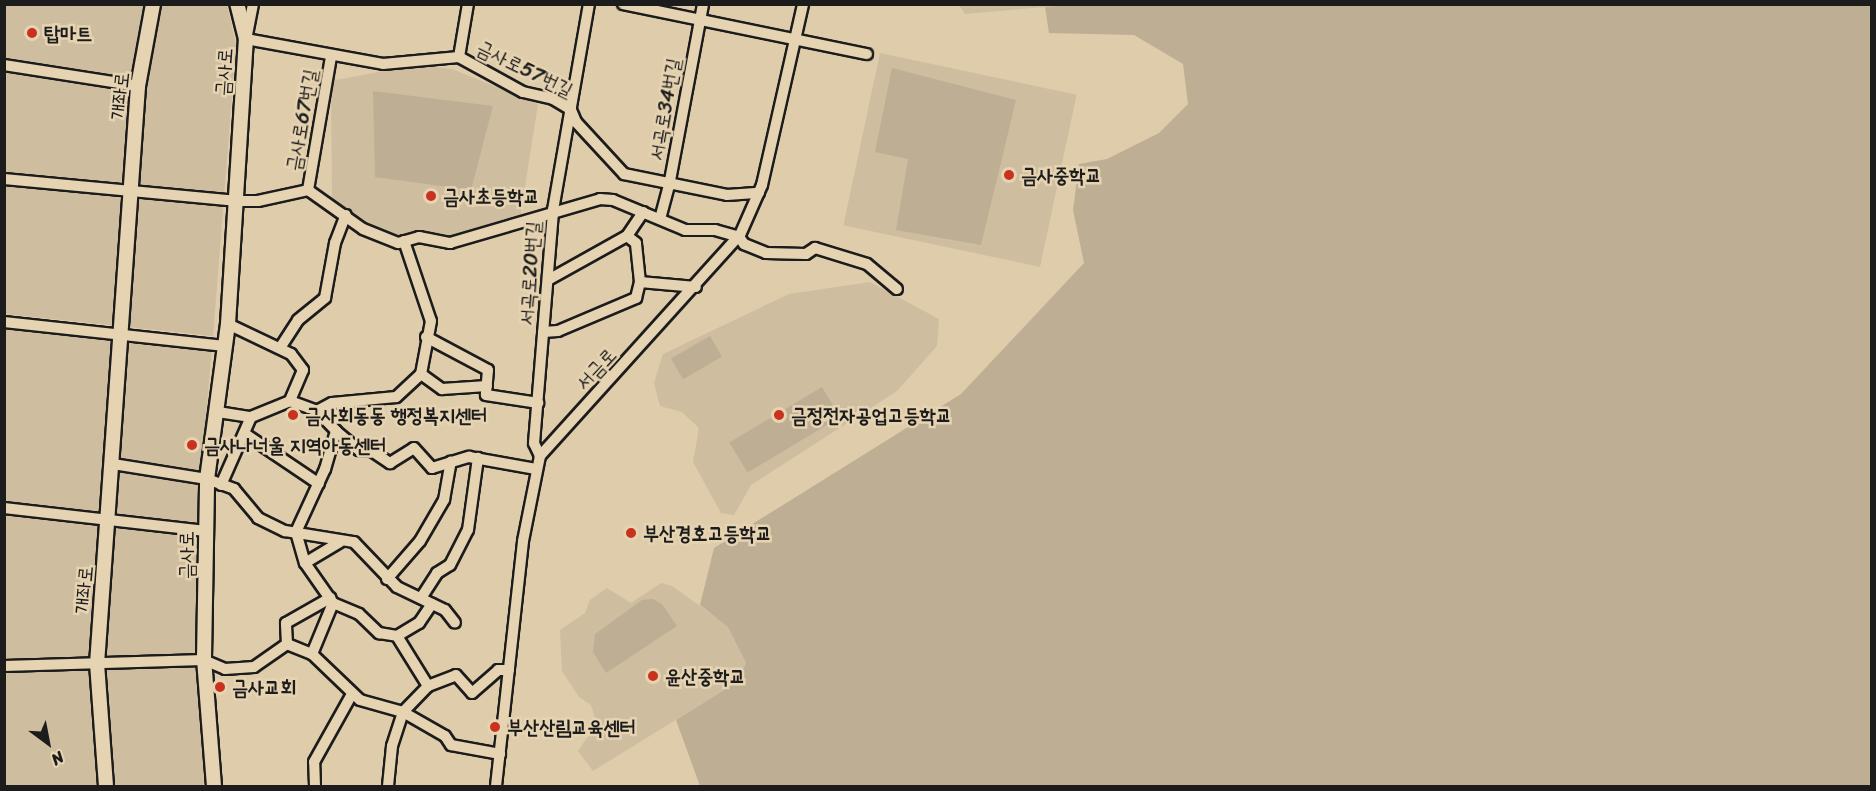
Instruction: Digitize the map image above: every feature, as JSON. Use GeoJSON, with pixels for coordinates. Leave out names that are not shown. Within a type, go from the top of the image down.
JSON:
{"type":"FeatureCollection","features":[{"type":"Feature","properties":{"kind":"main road","name":"개좌로"},"geometry":{"type":"LineString","coordinates":[[106,786],[97,664],[113,465],[138,86],[153,4]]}},
{"type":"Feature","properties":{"kind":"main road","name":"금사로"},"geometry":{"type":"LineString","coordinates":[[214,786],[204,660],[207,478],[218,412],[228,324],[246,39],[237,4]]}},
{"type":"Feature","properties":{"kind":"street","name":"금사로"},"geometry":{"type":"LineString","coordinates":[[246,39],[253,4]]}},
{"type":"Feature","properties":{"kind":"street"},"geometry":{"type":"LineString","coordinates":[[459,57],[468,4]]}},
{"type":"Feature","properties":{"kind":"street","name":"서곡로20번길"},"geometry":{"type":"LineString","coordinates":[[540,456],[534,443],[553,210],[590,4]]}},
{"type":"Feature","properties":{"kind":"street"},"geometry":{"type":"LineString","coordinates":[[623,4],[867,54]]}},
{"type":"Feature","properties":{"kind":"street","name":"서곡로34번길"},"geometry":{"type":"LineString","coordinates":[[660,219],[669,186],[702,4]]}},
{"type":"Feature","properties":{"kind":"street","name":"서금로"},"geometry":{"type":"LineString","coordinates":[[496,786],[523,541],[540,456],[696,287],[739,237],[759,193],[803,4]]}},
{"type":"Feature","properties":{"kind":"street","name":"금사로57번길"},"geometry":{"type":"LineString","coordinates":[[246,39],[331,57],[382,64],[459,57],[523,92],[553,99],[571,110],[576,122],[624,174],[669,186],[727,195],[759,193]]}},
{"type":"Feature","properties":{"kind":"street","name":"금사로67번길"},"geometry":{"type":"LineString","coordinates":[[308,190],[331,57]]}},
{"type":"Feature","properties":{"kind":"street"},"geometry":{"type":"LineString","coordinates":[[4,65],[138,86]]}},
{"type":"Feature","properties":{"kind":"street"},"geometry":{"type":"LineString","coordinates":[[4,178],[235,201]]}},
{"type":"Feature","properties":{"kind":"street","name":"금사로67번길"},"geometry":{"type":"LineString","coordinates":[[235,201],[258,201],[308,190],[381,238],[404,241],[419,237],[450,243],[519,226],[553,210],[600,199],[643,212],[685,230],[715,230],[739,237],[744,244],[766,254],[806,254],[815,248],[867,264],[897,289]]}},
{"type":"Feature","properties":{"kind":"street"},"geometry":{"type":"LineString","coordinates":[[548,280],[627,236],[643,212]]}},
{"type":"Feature","properties":{"kind":"street"},"geometry":{"type":"LineString","coordinates":[[280,348],[298,320],[325,298],[335,243],[346,215]]}},
{"type":"Feature","properties":{"kind":"street"},"geometry":{"type":"LineString","coordinates":[[543,332],[558,331],[636,298],[640,282],[636,243],[627,236]]}},
{"type":"Feature","properties":{"kind":"street"},"geometry":{"type":"LineString","coordinates":[[317,411],[332,403],[396,397],[421,374],[426,337],[431,321],[404,241]]}},
{"type":"Feature","properties":{"kind":"street"},"geometry":{"type":"LineString","coordinates":[[640,282],[696,287]]}},
{"type":"Feature","properties":{"kind":"street"},"geometry":{"type":"LineString","coordinates":[[4,322],[122,333],[225,346]]}},
{"type":"Feature","properties":{"kind":"street"},"geometry":{"type":"LineString","coordinates":[[228,324],[291,354],[303,370],[290,401]]}},
{"type":"Feature","properties":{"kind":"street"},"geometry":{"type":"LineString","coordinates":[[426,337],[488,370],[486,390]]}},
{"type":"Feature","properties":{"kind":"street"},"geometry":{"type":"LineString","coordinates":[[421,374],[442,389],[486,390],[538,403]]}},
{"type":"Feature","properties":{"kind":"street"},"geometry":{"type":"LineString","coordinates":[[218,412],[251,417],[290,401],[317,411],[359,450],[372,451],[390,463],[414,448],[432,468],[451,462],[478,458],[536,470]]}},
{"type":"Feature","properties":{"kind":"street"},"geometry":{"type":"LineString","coordinates":[[221,485],[251,417]]}},
{"type":"Feature","properties":{"kind":"street"},"geometry":{"type":"LineString","coordinates":[[336,431],[319,484],[296,532],[305,563],[331,601],[359,614],[379,633],[397,636],[427,615],[432,604]]}},
{"type":"Feature","properties":{"kind":"street"},"geometry":{"type":"LineString","coordinates":[[245,434],[319,484]]}},
{"type":"Feature","properties":{"kind":"street"},"geometry":{"type":"LineString","coordinates":[[421,598],[437,573],[450,565],[468,530],[478,458]]}},
{"type":"Feature","properties":{"kind":"street"},"geometry":{"type":"LineString","coordinates":[[387,579],[420,541],[444,500],[451,462]]}},
{"type":"Feature","properties":{"kind":"street"},"geometry":{"type":"LineString","coordinates":[[113,465],[207,478],[234,489],[258,518],[296,532],[340,542],[354,542],[370,556],[387,579],[445,610],[455,623]]}},
{"type":"Feature","properties":{"kind":"street"},"geometry":{"type":"LineString","coordinates":[[4,508],[206,531]]}},
{"type":"Feature","properties":{"kind":"street"},"geometry":{"type":"LineString","coordinates":[[305,563],[340,542]]}},
{"type":"Feature","properties":{"kind":"street"},"geometry":{"type":"LineString","coordinates":[[287,644],[286,623],[331,601]]}},
{"type":"Feature","properties":{"kind":"street"},"geometry":{"type":"LineString","coordinates":[[312,654],[331,601]]}},
{"type":"Feature","properties":{"kind":"street"},"geometry":{"type":"LineString","coordinates":[[397,636],[428,686]]}},
{"type":"Feature","properties":{"kind":"street"},"geometry":{"type":"LineString","coordinates":[[4,666],[204,660],[225,669],[254,668],[287,644]]}},
{"type":"Feature","properties":{"kind":"street"},"geometry":{"type":"LineString","coordinates":[[287,644],[312,654],[352,694],[403,712],[445,736],[451,745],[500,754]]}},
{"type":"Feature","properties":{"kind":"street"},"geometry":{"type":"LineString","coordinates":[[388,786],[392,746],[403,712],[428,686],[456,675],[472,693],[498,670],[509,670]]}},
{"type":"Feature","properties":{"kind":"street"},"geometry":{"type":"LineString","coordinates":[[315,786],[315,762],[352,694]]}},
{"type":"Feature","properties":{"kind":"shaded area"},"geometry":{"type":"Polygon","coordinates":[[[4,5],[227,5],[236,45],[213,336],[5,314],[4,5]]]}},
{"type":"Feature","properties":{"kind":"shaded area"},"geometry":{"type":"Polygon","coordinates":[[[959,5],[1068,5],[965,14],[959,5]]]}},
{"type":"Feature","properties":{"kind":"shaded area"},"geometry":{"type":"Polygon","coordinates":[[[1068,5],[1871,5],[1871,786],[700,786],[676,720],[737,682],[746,663],[728,627],[700,605],[714,548],[961,394],[1084,263],[1073,210],[1079,164],[1107,159],[1159,133],[1188,104],[1183,64],[1134,35],[1049,33],[1045,7],[1068,5]]]}},
{"type":"Feature","properties":{"kind":"shaded area"},"geometry":{"type":"Polygon","coordinates":[[[880,53],[1077,95],[1040,267],[843,225],[880,53]]]}},
{"type":"Feature","properties":{"kind":"shaded area","name":"금사초등학교"},"geometry":{"type":"Polygon","coordinates":[[[415,65],[452,69],[538,104],[520,218],[448,238],[389,236],[332,199],[331,81],[415,65]]]}},
{"type":"Feature","properties":{"kind":"shaded area"},"geometry":{"type":"Polygon","coordinates":[[[892,68],[1016,100],[981,245],[896,230],[908,159],[875,152],[892,68]]]}},
{"type":"Feature","properties":{"kind":"shaded area"},"geometry":{"type":"Polygon","coordinates":[[[373,91],[493,106],[471,190],[375,177],[373,91]]]}},
{"type":"Feature","properties":{"kind":"shaded area"},"geometry":{"type":"Polygon","coordinates":[[[870,282],[939,319],[937,346],[897,391],[751,485],[734,515],[721,513],[693,462],[699,428],[682,412],[660,406],[654,383],[663,354],[789,294],[870,282]]]}},
{"type":"Feature","properties":{"kind":"shaded area"},"geometry":{"type":"Polygon","coordinates":[[[4,326],[212,348],[199,493],[197,615],[204,786],[5,786],[4,326]]]}},
{"type":"Feature","properties":{"kind":"shaded area"},"geometry":{"type":"Polygon","coordinates":[[[710,336],[722,357],[683,379],[671,358],[710,336]]]}},
{"type":"Feature","properties":{"kind":"shaded area"},"geometry":{"type":"Polygon","coordinates":[[[822,387],[840,417],[747,473],[729,443],[822,387]]]}},
{"type":"Feature","properties":{"kind":"shaded area","name":"윤산중학교"},"geometry":{"type":"Polygon","coordinates":[[[661,583],[672,586],[728,626],[746,663],[737,682],[593,771],[578,751],[597,723],[591,705],[579,697],[562,671],[560,630],[585,613],[590,600],[607,588],[631,603],[661,583]]]}},
{"type":"Feature","properties":{"kind":"shaded area"},"geometry":{"type":"Polygon","coordinates":[[[653,599],[662,604],[677,626],[606,673],[593,652],[595,634],[642,600],[653,599]]]}},
{"type":"Feature","properties":{"kind":"place","name":"탑마트"},"geometry":{"type":"Point","coordinates":[32,33]}},
{"type":"Feature","properties":{"kind":"place","name":"금사중학교"},"geometry":{"type":"Point","coordinates":[1009,175]}},
{"type":"Feature","properties":{"kind":"place","name":"금사초등학교"},"geometry":{"type":"Point","coordinates":[431,196]}},
{"type":"Feature","properties":{"kind":"place","name":"금사회동동 행정복지센터"},"geometry":{"type":"Point","coordinates":[293,415]}},
{"type":"Feature","properties":{"kind":"place","name":"금정전자공업고등학교"},"geometry":{"type":"Point","coordinates":[779,415]}},
{"type":"Feature","properties":{"kind":"place","name":"금사나너울 지역아동센터"},"geometry":{"type":"Point","coordinates":[192,445]}},
{"type":"Feature","properties":{"kind":"place","name":"부산경호고등학교"},"geometry":{"type":"Point","coordinates":[631,533]}},
{"type":"Feature","properties":{"kind":"place","name":"윤산중학교"},"geometry":{"type":"Point","coordinates":[653,676]}},
{"type":"Feature","properties":{"kind":"place","name":"금사교회"},"geometry":{"type":"Point","coordinates":[220,687]}},
{"type":"Feature","properties":{"kind":"place","name":"부산산림교육센터"},"geometry":{"type":"Point","coordinates":[495,727]}}]}
